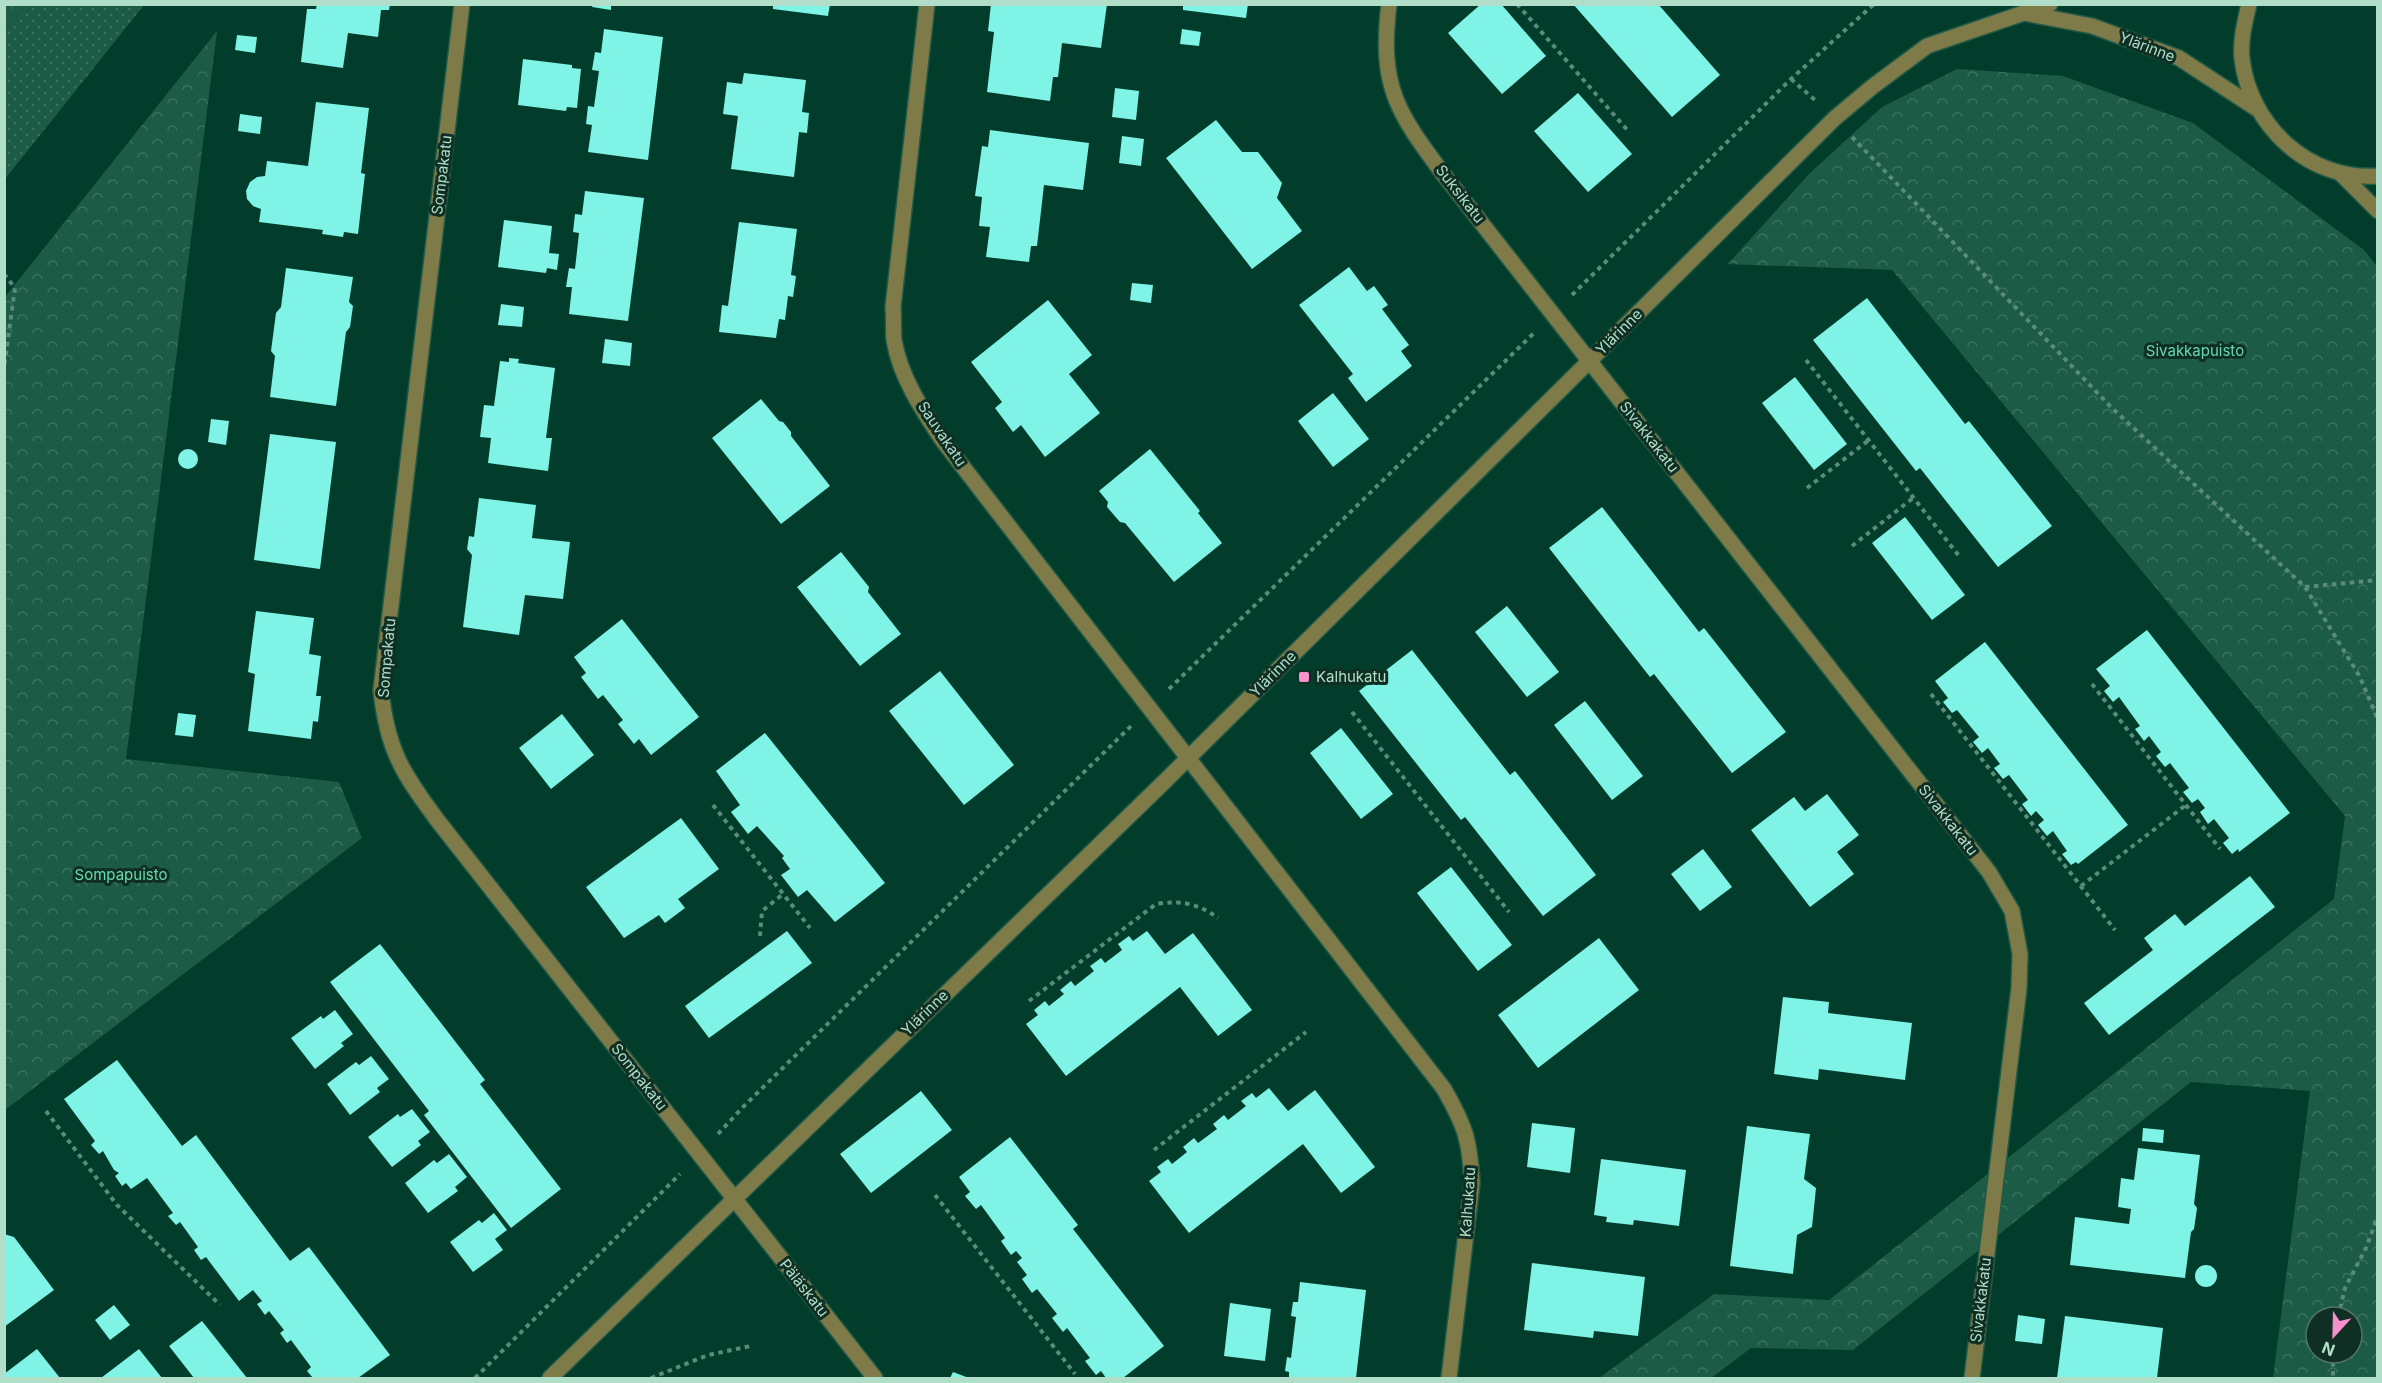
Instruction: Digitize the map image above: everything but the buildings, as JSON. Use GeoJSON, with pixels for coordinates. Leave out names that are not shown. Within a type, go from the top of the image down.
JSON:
{"type":"FeatureCollection","features":[{"type":"Feature","properties":{"kind":"street","name":"Sompakatu"},"geometry":{"type":"LineString","coordinates":[[462,4],[381,690],[384,722],[396,756],[410,783],[734,1198]]}},
{"type":"Feature","properties":{"kind":"street","name":"Sauvakatu"},"geometry":{"type":"LineString","coordinates":[[927,4],[893,308],[894,340],[903,369],[922,410],[943,441],[1189,758]]}},
{"type":"Feature","properties":{"kind":"street","name":"Suksikatu"},"geometry":{"type":"LineString","coordinates":[[1389,4],[1386,50],[1388,78],[1394,100],[1440,170],[1590,360]]}},
{"type":"Feature","properties":{"kind":"street","name":"Ylärinne"},"geometry":{"type":"LineString","coordinates":[[550,1378],[1189,758],[1835,118],[1927,46],[2050,4]]}},
{"type":"Feature","properties":{"kind":"street"},"geometry":{"type":"LineString","coordinates":[[2249,4],[2242,31],[2242,58],[2247,84],[2257,110],[2273,132],[2292,151],[2315,165],[2341,174],[2378,176]]}},
{"type":"Feature","properties":{"kind":"street","name":"Ylärinne"},"geometry":{"type":"LineString","coordinates":[[2024,13],[2092,26],[2179,58],[2257,110]]}},
{"type":"Feature","properties":{"kind":"street"},"geometry":{"type":"LineString","coordinates":[[2341,174],[2378,211]]}},
{"type":"Feature","properties":{"kind":"street","name":"Sivakkakatu"},"geometry":{"type":"LineString","coordinates":[[1590,360],[1989,872],[2012,911],[2020,954],[2019,988],[1972,1378]]}},
{"type":"Feature","properties":{"kind":"street","name":"Kalhukatu"},"geometry":{"type":"LineString","coordinates":[[1189,758],[1444,1089],[1463,1123],[1471,1151],[1472,1183],[1449,1378]]}},
{"type":"Feature","properties":{"kind":"street","name":"Päläskatu"},"geometry":{"type":"LineString","coordinates":[[734,1198],[875,1378]]}},
{"type":"Feature","properties":{"kind":"path"},"geometry":{"type":"LineString","coordinates":[[1517,4],[1629,132]]}},
{"type":"Feature","properties":{"kind":"path"},"geometry":{"type":"LineString","coordinates":[[1874,4],[1791,79],[1835,118],[2112,408],[2305,587],[2360,677],[2378,720]]}},
{"type":"Feature","properties":{"kind":"path"},"geometry":{"type":"LineString","coordinates":[[4,274],[15,288],[4,368]]}},
{"type":"Feature","properties":{"kind":"path"},"geometry":{"type":"LineString","coordinates":[[1806,360],[1959,556]]}},
{"type":"Feature","properties":{"kind":"path"},"geometry":{"type":"LineString","coordinates":[[1807,488],[1869,440]]}},
{"type":"Feature","properties":{"kind":"path"},"geometry":{"type":"LineString","coordinates":[[1852,546],[1913,498]]}},
{"type":"Feature","properties":{"kind":"path"},"geometry":{"type":"LineString","coordinates":[[2305,587],[2378,580]]}},
{"type":"Feature","properties":{"kind":"path"},"geometry":{"type":"LineString","coordinates":[[2092,684],[2220,849]]}},
{"type":"Feature","properties":{"kind":"path"},"geometry":{"type":"LineString","coordinates":[[1931,694],[2115,930]]}},
{"type":"Feature","properties":{"kind":"path"},"geometry":{"type":"LineString","coordinates":[[1352,712],[1509,912]]}},
{"type":"Feature","properties":{"kind":"path"},"geometry":{"type":"LineString","coordinates":[[712,805],[810,927]]}},
{"type":"Feature","properties":{"kind":"path"},"geometry":{"type":"LineString","coordinates":[[2080,886],[2186,805]]}},
{"type":"Feature","properties":{"kind":"path"},"geometry":{"type":"LineString","coordinates":[[760,936],[762,911],[783,894]]}},
{"type":"Feature","properties":{"kind":"path"},"geometry":{"type":"LineString","coordinates":[[1029,1001],[1156,904],[1175,901],[1193,903],[1218,918]]}},
{"type":"Feature","properties":{"kind":"path"},"geometry":{"type":"LineString","coordinates":[[1154,1150],[1306,1032]]}},
{"type":"Feature","properties":{"kind":"path"},"geometry":{"type":"LineString","coordinates":[[46,1111],[117,1206],[220,1305]]}},
{"type":"Feature","properties":{"kind":"path"},"geometry":{"type":"LineString","coordinates":[[936,1195],[1075,1374]]}},
{"type":"Feature","properties":{"kind":"path"},"geometry":{"type":"LineString","coordinates":[[2341,1305],[2345,1288],[2366,1248],[2378,1216]]}},
{"type":"Feature","properties":{"kind":"path"},"geometry":{"type":"LineString","coordinates":[[651,1378],[708,1355],[751,1346]]}},
{"type":"Feature","properties":{"kind":"green space"},"geometry":{"type":"Polygon","coordinates":[[[4,5],[26,5],[5,32],[4,5]]]}},
{"type":"Feature","properties":{"kind":"green space"},"geometry":{"type":"Polygon","coordinates":[[[26,5],[144,5],[5,179],[5,32],[26,5]]]}},
{"type":"Feature","properties":{"kind":"green space","name":"Sompapuisto"},"geometry":{"type":"Polygon","coordinates":[[[217,31],[126,759],[339,782],[362,838],[5,1110],[5,297],[217,31]]]}},
{"type":"Feature","properties":{"kind":"green space","name":"Sivakkapuisto"},"geometry":{"type":"Polygon","coordinates":[[[1957,69],[2063,76],[2193,123],[2364,250],[2377,266],[2377,1378],[2273,1378],[2310,1091],[2191,1082],[1853,1350],[1751,1348],[1711,1378],[1599,1378],[1714,1294],[1829,1300],[2334,899],[2345,816],[1892,270],[1728,264],[1809,174],[1882,107],[1957,69]]]}},
{"type":"Feature","properties":{"kind":"place","name":"Kalhukatu"},"geometry":{"type":"Point","coordinates":[1304,677]}}]}
